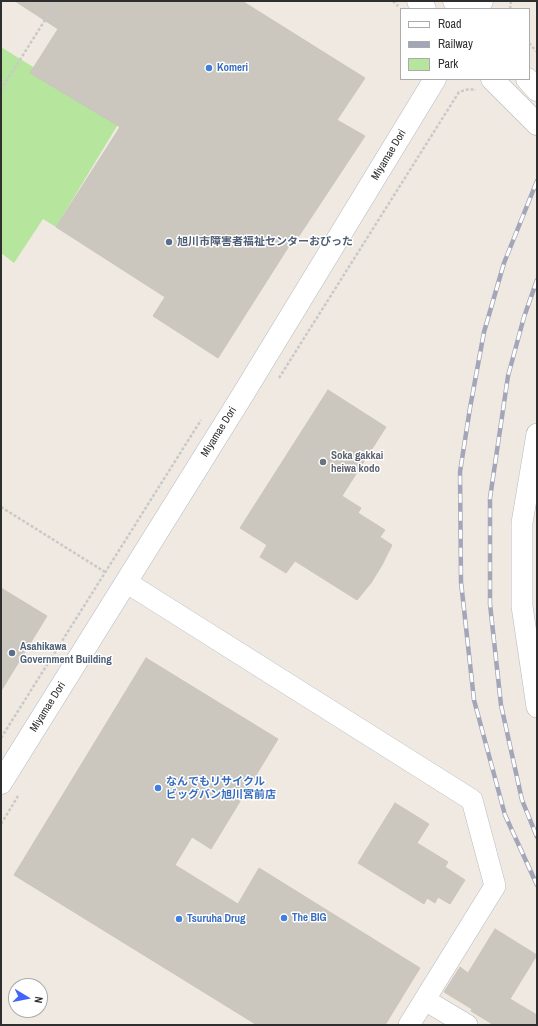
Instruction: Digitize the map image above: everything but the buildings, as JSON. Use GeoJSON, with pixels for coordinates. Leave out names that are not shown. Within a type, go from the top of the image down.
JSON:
{"type":"FeatureCollection","features":[{"type":"Feature","properties":{"kind":"street","name":"Miyamae Dori"},"geometry":{"type":"LineString","coordinates":[[1,783],[434,80]]}},
{"type":"Feature","properties":{"kind":"street"},"geometry":{"type":"LineString","coordinates":[[528,80],[537,90]]}},
{"type":"Feature","properties":{"kind":"street"},"geometry":{"type":"LineString","coordinates":[[487,85],[537,124]]}},
{"type":"Feature","properties":{"kind":"street"},"geometry":{"type":"LineString","coordinates":[[537,434],[522,523],[522,606],[537,707]]}},
{"type":"Feature","properties":{"kind":"street"},"geometry":{"type":"LineString","coordinates":[[126,582],[472,800],[495,886],[409,1025]]}},
{"type":"Feature","properties":{"kind":"street"},"geometry":{"type":"LineString","coordinates":[[425,1000],[467,1025]]}},
{"type":"Feature","properties":{"kind":"path"},"geometry":{"type":"LineString","coordinates":[[1,90],[57,1]]}},
{"type":"Feature","properties":{"kind":"path"},"geometry":{"type":"LineString","coordinates":[[530,44],[537,52]]}},
{"type":"Feature","properties":{"kind":"path"},"geometry":{"type":"LineString","coordinates":[[276,383],[459,92],[487,85]]}},
{"type":"Feature","properties":{"kind":"path"},"geometry":{"type":"LineString","coordinates":[[1,507],[105,572]]}},
{"type":"Feature","properties":{"kind":"path"},"geometry":{"type":"LineString","coordinates":[[1,824],[21,792]]}},
{"type":"Feature","properties":{"kind":"green space"},"geometry":{"type":"Polygon","coordinates":[[[1,47],[120,121],[56,227],[43,219],[14,263],[1,253],[1,47]]]}},
{"type":"Feature","properties":{"kind":"railway"},"geometry":{"type":"LineString","coordinates":[[537,181],[504,263],[484,332],[460,472],[461,582],[474,700],[505,815],[537,885]]}},
{"type":"Feature","properties":{"kind":"railway"},"geometry":{"type":"LineString","coordinates":[[537,280],[524,317],[508,376],[490,498],[490,604],[501,705],[522,800],[537,837]]}},
{"type":"Feature","properties":{"kind":"place","name":"Komeri"},"geometry":{"type":"Point","coordinates":[209,68]}},
{"type":"Feature","properties":{"kind":"place","name":"旭川市障害者福祉センターおぴった"},"geometry":{"type":"Point","coordinates":[169,242]}},
{"type":"Feature","properties":{"kind":"place","name":"Soka gakkai heiwa kodo"},"geometry":{"type":"Point","coordinates":[323,462]}},
{"type":"Feature","properties":{"kind":"place","name":"Asahikawa Government Building"},"geometry":{"type":"Point","coordinates":[12,653]}},
{"type":"Feature","properties":{"kind":"place","name":"なんでもリサイクル ビッグバン旭川宮前店"},"geometry":{"type":"Point","coordinates":[158,788]}},
{"type":"Feature","properties":{"kind":"place","name":"The BIG"},"geometry":{"type":"Point","coordinates":[284,918]}},
{"type":"Feature","properties":{"kind":"place","name":"Tsuruha Drug"},"geometry":{"type":"Point","coordinates":[179,919]}}]}
